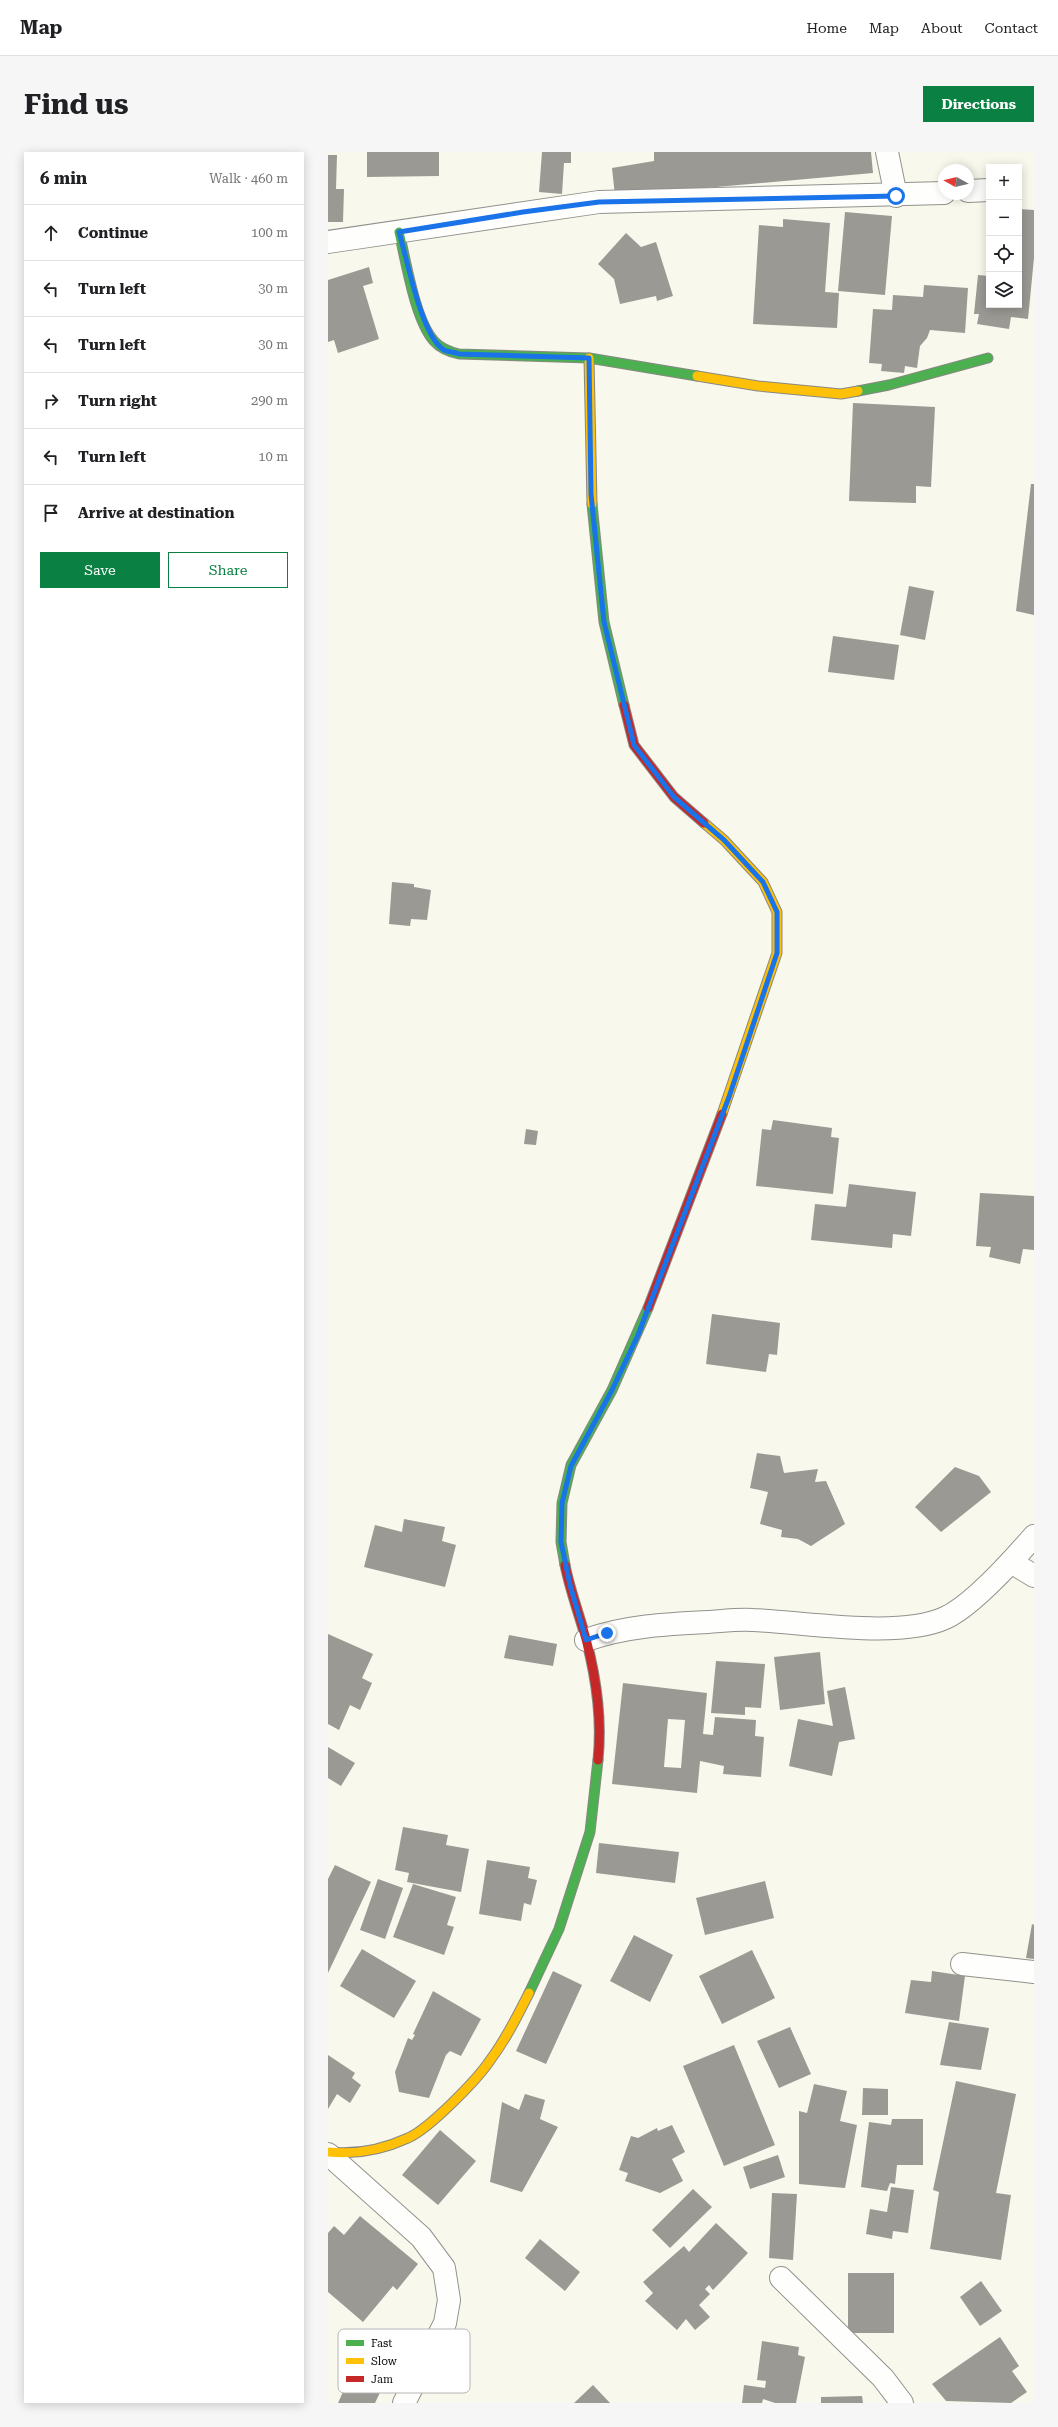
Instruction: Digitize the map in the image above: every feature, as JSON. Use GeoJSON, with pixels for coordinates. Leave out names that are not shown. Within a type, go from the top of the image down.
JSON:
{"type":"FeatureCollection","features":[{"type":"Feature","properties":{"kind":"street"},"geometry":{"type":"LineString","coordinates":[[887,152],[896,196]]}},
{"type":"Feature","properties":{"kind":"street"},"geometry":{"type":"LineString","coordinates":[[974,191],[986,190]]}},
{"type":"Feature","properties":{"kind":"street"},"geometry":{"type":"LineString","coordinates":[[328,242],[523,212],[599,202],[896,196],[938,193]]}},
{"type":"Feature","properties":{"kind":"street"},"geometry":{"type":"LineString","coordinates":[[399,232],[422,315],[433,340],[444,350],[459,354],[589,358],[758,386],[841,394],[889,385],[988,358]]}},
{"type":"Feature","properties":{"kind":"street"},"geometry":{"type":"LineString","coordinates":[[328,2153],[350,2154],[377,2149],[410,2138],[440,2115],[491,2060],[523,2005],[559,1929],[590,1832],[600,1742],[596,1692],[586,1640],[570,1585],[561,1542],[562,1503],[571,1466],[612,1390],[638,1335],[729,1097],[777,953],[777,912],[763,882],[724,840],[674,797],[634,745],[604,622],[591,494],[589,358]]}},
{"type":"Feature","properties":{"kind":"street"},"geometry":{"type":"LineString","coordinates":[[586,1640],[631,1627],[744,1620],[838,1626],[912,1627],[946,1618],[972,1598],[1011,1562],[1034,1536]]}},
{"type":"Feature","properties":{"kind":"street"},"geometry":{"type":"LineString","coordinates":[[1011,1562],[1034,1576]]}},
{"type":"Feature","properties":{"kind":"street"},"geometry":{"type":"LineString","coordinates":[[962,1964],[1034,1972]]}},
{"type":"Feature","properties":{"kind":"street"},"geometry":{"type":"LineString","coordinates":[[328,2153],[421,2238],[444,2268],[449,2300],[445,2323],[442,2329]]}},
{"type":"Feature","properties":{"kind":"street"},"geometry":{"type":"LineString","coordinates":[[781,2278],[883,2378],[902,2403]]}},
{"type":"Feature","properties":{"kind":"street"},"geometry":{"type":"LineString","coordinates":[[404,2403],[409,2393]]}},
{"type":"Feature","properties":{"kind":"building"},"geometry":{"type":"Polygon","coordinates":[[[367,152],[439,152],[439,176],[367,177],[367,152]]]}},
{"type":"Feature","properties":{"kind":"building"},"geometry":{"type":"Polygon","coordinates":[[[542,152],[571,152],[571,163],[564,163],[562,194],[539,192],[542,152]]]}},
{"type":"Feature","properties":{"kind":"building"},"geometry":{"type":"Polygon","coordinates":[[[654,152],[871,152],[873,173],[615,196],[612,168],[654,161],[654,152]]]}},
{"type":"Feature","properties":{"kind":"building"},"geometry":{"type":"Polygon","coordinates":[[[328,155],[337,155],[336,189],[344,189],[343,222],[328,222],[328,155]]]}},
{"type":"Feature","properties":{"kind":"building"},"geometry":{"type":"Polygon","coordinates":[[[1022,209],[1034,210],[1034,258],[1028,319],[1011,317],[1009,329],[977,324],[979,314],[974,314],[978,275],[986,276],[986,308],[1022,308],[1022,209]]]}},
{"type":"Feature","properties":{"kind":"building"},"geometry":{"type":"Polygon","coordinates":[[[845,212],[892,216],[885,295],[838,291],[845,212]]]}},
{"type":"Feature","properties":{"kind":"building"},"geometry":{"type":"Polygon","coordinates":[[[783,219],[830,223],[825,292],[839,293],[837,328],[753,324],[759,225],[783,227],[783,219]]]}},
{"type":"Feature","properties":{"kind":"building"},"geometry":{"type":"Polygon","coordinates":[[[626,233],[641,247],[656,242],[673,296],[657,301],[656,296],[620,304],[614,279],[598,264],[626,233]]]}},
{"type":"Feature","properties":{"kind":"building"},"geometry":{"type":"Polygon","coordinates":[[[369,267],[373,283],[363,286],[379,339],[338,353],[334,340],[328,342],[328,280],[369,267]]]}},
{"type":"Feature","properties":{"kind":"building"},"geometry":{"type":"Polygon","coordinates":[[[924,285],[968,288],[965,333],[930,330],[927,338],[920,346],[917,368],[905,366],[904,373],[881,371],[882,364],[869,363],[873,309],[892,310],[893,295],[923,297],[924,285]]]}},
{"type":"Feature","properties":{"kind":"building"},"geometry":{"type":"Polygon","coordinates":[[[853,403],[935,407],[931,487],[916,486],[916,503],[849,501],[853,403]]]}},
{"type":"Feature","properties":{"kind":"building"},"geometry":{"type":"Polygon","coordinates":[[[1031,484],[1034,484],[1034,615],[1016,611],[1031,484]]]}},
{"type":"Feature","properties":{"kind":"building"},"geometry":{"type":"Polygon","coordinates":[[[909,586],[934,591],[925,640],[900,635],[909,586]]]}},
{"type":"Feature","properties":{"kind":"building"},"geometry":{"type":"Polygon","coordinates":[[[833,636],[899,645],[894,680],[828,672],[833,636]]]}},
{"type":"Feature","properties":{"kind":"building"},"geometry":{"type":"Polygon","coordinates":[[[392,882],[414,884],[414,887],[431,890],[427,920],[411,919],[410,926],[389,924],[392,882]]]}},
{"type":"Feature","properties":{"kind":"building"},"geometry":{"type":"Polygon","coordinates":[[[773,1120],[832,1128],[831,1137],[839,1138],[833,1194],[756,1186],[762,1129],[771,1130],[773,1120]]]}},
{"type":"Feature","properties":{"kind":"building"},"geometry":{"type":"Polygon","coordinates":[[[526,1129],[538,1131],[536,1145],[524,1144],[526,1129]]]}},
{"type":"Feature","properties":{"kind":"building"},"geometry":{"type":"Polygon","coordinates":[[[849,1184],[916,1192],[911,1236],[893,1234],[892,1248],[811,1240],[815,1204],[846,1207],[849,1184]]]}},
{"type":"Feature","properties":{"kind":"building"},"geometry":{"type":"Polygon","coordinates":[[[980,1193],[1034,1196],[1034,1250],[1023,1249],[1020,1264],[989,1257],[991,1247],[976,1246],[980,1193]]]}},
{"type":"Feature","properties":{"kind":"building"},"geometry":{"type":"Polygon","coordinates":[[[712,1314],[780,1323],[777,1355],[769,1354],[766,1372],[706,1364],[712,1314]]]}},
{"type":"Feature","properties":{"kind":"building"},"geometry":{"type":"Polygon","coordinates":[[[757,1453],[780,1456],[784,1473],[818,1469],[815,1482],[826,1481],[845,1524],[811,1546],[798,1539],[781,1537],[782,1530],[760,1524],[768,1492],[750,1488],[757,1453]]]}},
{"type":"Feature","properties":{"kind":"building"},"geometry":{"type":"Polygon","coordinates":[[[955,1467],[979,1476],[991,1492],[941,1532],[915,1507],[955,1467]]]}},
{"type":"Feature","properties":{"kind":"building"},"geometry":{"type":"Polygon","coordinates":[[[404,1519],[445,1527],[442,1541],[456,1545],[445,1587],[364,1567],[375,1525],[402,1532],[404,1519]]]}},
{"type":"Feature","properties":{"kind":"building"},"geometry":{"type":"Polygon","coordinates":[[[328,1634],[373,1654],[362,1678],[372,1683],[360,1710],[350,1705],[339,1730],[328,1724],[328,1634]]]}},
{"type":"Feature","properties":{"kind":"building"},"geometry":{"type":"Polygon","coordinates":[[[509,1635],[557,1644],[553,1666],[504,1658],[509,1635]]]}},
{"type":"Feature","properties":{"kind":"building"},"geometry":{"type":"Polygon","coordinates":[[[820,1652],[825,1704],[780,1710],[774,1657],[820,1652]]]}},
{"type":"Feature","properties":{"kind":"building"},"geometry":{"type":"Polygon","coordinates":[[[716,1661],[765,1664],[761,1708],[745,1707],[745,1715],[711,1713],[716,1661]]]}},
{"type":"Feature","properties":{"kind":"building"},"geometry":{"type":"Polygon","coordinates":[[[623,1683],[707,1693],[703,1734],[713,1735],[715,1717],[756,1720],[755,1736],[764,1737],[761,1777],[723,1774],[724,1766],[700,1761],[697,1793],[612,1784],[623,1683]],[[668,1719],[664,1767],[681,1768],[685,1720],[668,1719]]]}},
{"type":"Feature","properties":{"kind":"building"},"geometry":{"type":"Polygon","coordinates":[[[845,1687],[855,1739],[839,1742],[832,1776],[789,1766],[798,1719],[833,1726],[827,1691],[845,1687]]]}},
{"type":"Feature","properties":{"kind":"building"},"geometry":{"type":"Polygon","coordinates":[[[328,1747],[355,1763],[341,1786],[328,1778],[328,1747]]]}},
{"type":"Feature","properties":{"kind":"building"},"geometry":{"type":"Polygon","coordinates":[[[403,1827],[448,1835],[446,1845],[469,1849],[461,1892],[407,1882],[409,1873],[395,1870],[403,1827]]]}},
{"type":"Feature","properties":{"kind":"building"},"geometry":{"type":"Polygon","coordinates":[[[599,1843],[679,1852],[675,1883],[596,1873],[599,1843]]]}},
{"type":"Feature","properties":{"kind":"building"},"geometry":{"type":"Polygon","coordinates":[[[487,1860],[530,1867],[528,1878],[537,1880],[531,1905],[524,1903],[521,1921],[479,1914],[487,1860]]]}},
{"type":"Feature","properties":{"kind":"building"},"geometry":{"type":"Polygon","coordinates":[[[335,1865],[371,1882],[328,1973],[328,1879],[335,1865]]]}},
{"type":"Feature","properties":{"kind":"building"},"geometry":{"type":"Polygon","coordinates":[[[378,1879],[403,1888],[385,1939],[360,1930],[378,1879]]]}},
{"type":"Feature","properties":{"kind":"building"},"geometry":{"type":"Polygon","coordinates":[[[765,1881],[774,1918],[705,1935],[696,1898],[765,1881]]]}},
{"type":"Feature","properties":{"kind":"building"},"geometry":{"type":"Polygon","coordinates":[[[413,1884],[456,1897],[447,1925],[454,1927],[444,1955],[393,1937],[413,1884]]]}},
{"type":"Feature","properties":{"kind":"building"},"geometry":{"type":"Polygon","coordinates":[[[1032,1924],[1034,1925],[1034,1959],[1026,1958],[1032,1924]]]}},
{"type":"Feature","properties":{"kind":"building"},"geometry":{"type":"Polygon","coordinates":[[[634,1935],[673,1955],[650,2002],[610,1981],[634,1935]]]}},
{"type":"Feature","properties":{"kind":"building"},"geometry":{"type":"Polygon","coordinates":[[[362,1949],[416,1981],[394,2018],[340,1986],[362,1949]]]}},
{"type":"Feature","properties":{"kind":"building"},"geometry":{"type":"Polygon","coordinates":[[[752,1950],[775,1998],[722,2024],[699,1976],[752,1950]]]}},
{"type":"Feature","properties":{"kind":"building"},"geometry":{"type":"Polygon","coordinates":[[[553,1971],[582,1985],[546,2064],[516,2051],[553,1971]]]}},
{"type":"Feature","properties":{"kind":"building"},"geometry":{"type":"Polygon","coordinates":[[[932,1971],[965,1976],[959,2021],[905,2013],[911,1980],[931,1982],[932,1971]]]}},
{"type":"Feature","properties":{"kind":"building"},"geometry":{"type":"Polygon","coordinates":[[[433,1991],[481,2019],[461,2056],[450,2051],[446,2055],[429,2098],[399,2092],[395,2072],[408,2038],[412,2040],[415,2035],[413,2034],[433,1991]]]}},
{"type":"Feature","properties":{"kind":"building"},"geometry":{"type":"Polygon","coordinates":[[[949,2022],[989,2028],[981,2070],[940,2065],[949,2022]]]}},
{"type":"Feature","properties":{"kind":"building"},"geometry":{"type":"Polygon","coordinates":[[[790,2027],[811,2074],[779,2088],[757,2041],[790,2027]]]}},
{"type":"Feature","properties":{"kind":"building"},"geometry":{"type":"Polygon","coordinates":[[[734,2045],[775,2145],[724,2166],[683,2066],[734,2045]]]}},
{"type":"Feature","properties":{"kind":"building"},"geometry":{"type":"Polygon","coordinates":[[[328,2055],[355,2073],[352,2078],[361,2085],[350,2103],[337,2094],[328,2109],[328,2055]]]}},
{"type":"Feature","properties":{"kind":"building"},"geometry":{"type":"Polygon","coordinates":[[[956,2081],[1016,2094],[996,2193],[1011,2195],[1001,2260],[930,2249],[939,2192],[933,2190],[956,2081]]]}},
{"type":"Feature","properties":{"kind":"building"},"geometry":{"type":"Polygon","coordinates":[[[814,2084],[847,2091],[840,2121],[857,2125],[845,2188],[799,2184],[799,2111],[807,2113],[814,2084]]]}},
{"type":"Feature","properties":{"kind":"building"},"geometry":{"type":"Polygon","coordinates":[[[863,2088],[888,2089],[888,2115],[862,2115],[863,2088]]]}},
{"type":"Feature","properties":{"kind":"building"},"geometry":{"type":"Polygon","coordinates":[[[525,2094],[545,2100],[540,2119],[558,2127],[522,2192],[490,2182],[502,2102],[519,2110],[525,2094]]]}},
{"type":"Feature","properties":{"kind":"building"},"geometry":{"type":"Polygon","coordinates":[[[892,2119],[923,2119],[923,2165],[897,2165],[895,2184],[890,2183],[887,2191],[861,2187],[869,2122],[891,2125],[892,2119]]]}},
{"type":"Feature","properties":{"kind":"building"},"geometry":{"type":"Polygon","coordinates":[[[672,2125],[685,2152],[672,2159],[683,2181],[660,2193],[625,2181],[628,2173],[619,2170],[631,2136],[638,2138],[657,2128],[658,2131],[672,2125]]]}},
{"type":"Feature","properties":{"kind":"building"},"geometry":{"type":"Polygon","coordinates":[[[440,2130],[476,2161],[438,2205],[402,2175],[440,2130]]]}},
{"type":"Feature","properties":{"kind":"building"},"geometry":{"type":"Polygon","coordinates":[[[778,2155],[785,2177],[750,2189],[743,2167],[778,2155]]]}},
{"type":"Feature","properties":{"kind":"building"},"geometry":{"type":"Polygon","coordinates":[[[891,2187],[914,2190],[908,2233],[893,2231],[892,2239],[866,2234],[870,2209],[887,2212],[891,2187]]]}},
{"type":"Feature","properties":{"kind":"building"},"geometry":{"type":"Polygon","coordinates":[[[693,2189],[712,2207],[670,2248],[652,2230],[693,2189]]]}},
{"type":"Feature","properties":{"kind":"building"},"geometry":{"type":"Polygon","coordinates":[[[772,2193],[797,2194],[793,2260],[769,2258],[772,2193]]]}},
{"type":"Feature","properties":{"kind":"building"},"geometry":{"type":"Polygon","coordinates":[[[360,2216],[418,2264],[397,2290],[393,2286],[363,2322],[328,2292],[328,2233],[334,2226],[344,2235],[360,2216]]]}},
{"type":"Feature","properties":{"kind":"building"},"geometry":{"type":"Polygon","coordinates":[[[716,2223],[748,2253],[713,2290],[709,2285],[705,2289],[710,2294],[699,2305],[710,2317],[695,2330],[686,2319],[677,2330],[645,2301],[653,2293],[643,2282],[684,2246],[689,2252],[716,2223]]]}},
{"type":"Feature","properties":{"kind":"building"},"geometry":{"type":"Polygon","coordinates":[[[540,2239],[580,2272],[565,2291],[525,2258],[540,2239]]]}},
{"type":"Feature","properties":{"kind":"building"},"geometry":{"type":"Polygon","coordinates":[[[848,2273],[894,2273],[894,2333],[848,2333],[848,2273]]]}},
{"type":"Feature","properties":{"kind":"building"},"geometry":{"type":"Polygon","coordinates":[[[981,2281],[1002,2311],[980,2326],[960,2297],[981,2281]]]}},
{"type":"Feature","properties":{"kind":"building"},"geometry":{"type":"Polygon","coordinates":[[[1000,2337],[1019,2366],[1012,2371],[1027,2392],[1011,2403],[946,2401],[932,2384],[1000,2337]]]}},
{"type":"Feature","properties":{"kind":"building"},"geometry":{"type":"Polygon","coordinates":[[[762,2341],[799,2347],[798,2355],[805,2357],[796,2403],[775,2403],[763,2399],[762,2403],[742,2403],[744,2385],[765,2388],[766,2381],[757,2380],[762,2341]]]}},
{"type":"Feature","properties":{"kind":"building"},"geometry":{"type":"Polygon","coordinates":[[[593,2385],[610,2403],[574,2403],[593,2385]]]}},
{"type":"Feature","properties":{"kind":"building"},"geometry":{"type":"Polygon","coordinates":[[[343,2393],[380,2393],[375,2403],[338,2403],[343,2393]]]}},
{"type":"Feature","properties":{"kind":"building"},"geometry":{"type":"Polygon","coordinates":[[[862,2396],[863,2403],[821,2403],[821,2397],[862,2396]]]}},
{"type":"Feature","properties":{"kind":"traffic: fast"},"geometry":{"type":"LineString","coordinates":[[399,232],[416,305],[427,331],[434,341],[446,350],[459,354],[589,358],[697,376]]}},
{"type":"Feature","properties":{"kind":"traffic: fast"},"geometry":{"type":"LineString","coordinates":[[858,391],[889,385],[988,358]]}},
{"type":"Feature","properties":{"kind":"traffic: fast"},"geometry":{"type":"LineString","coordinates":[[592,504],[604,622],[624,705]]}},
{"type":"Feature","properties":{"kind":"traffic: fast"},"geometry":{"type":"LineString","coordinates":[[565,1565],[561,1542],[562,1503],[571,1465],[612,1390],[648,1308]]}},
{"type":"Feature","properties":{"kind":"traffic: fast"},"geometry":{"type":"LineString","coordinates":[[529,1993],[559,1929],[590,1832],[598,1760]]}},
{"type":"Feature","properties":{"kind":"traffic: slow"},"geometry":{"type":"LineString","coordinates":[[589,358],[592,504]]}},
{"type":"Feature","properties":{"kind":"traffic: slow"},"geometry":{"type":"LineString","coordinates":[[697,376],[758,386],[841,394],[858,391]]}},
{"type":"Feature","properties":{"kind":"traffic: slow"},"geometry":{"type":"LineString","coordinates":[[704,823],[724,840],[763,882],[777,912],[777,953],[722,1114]]}},
{"type":"Feature","properties":{"kind":"traffic: slow"},"geometry":{"type":"LineString","coordinates":[[328,2152],[349,2153],[369,2151],[388,2146],[408,2138],[428,2125],[452,2103],[485,2068],[507,2035],[529,1993]]}},
{"type":"Feature","properties":{"kind":"traffic: jam"},"geometry":{"type":"LineString","coordinates":[[624,705],[634,745],[674,797],[704,823]]}},
{"type":"Feature","properties":{"kind":"traffic: jam"},"geometry":{"type":"LineString","coordinates":[[648,1308],[722,1114]]}},
{"type":"Feature","properties":{"kind":"traffic: jam"},"geometry":{"type":"LineString","coordinates":[[565,1565],[593,1668],[599,1715],[598,1760]]}},
{"type":"Feature","properties":{"kind":"route"},"geometry":{"type":"LineString","coordinates":[[607,1633],[586,1640],[576,1609],[561,1542],[562,1503],[571,1466],[612,1390],[638,1335],[729,1097],[777,953],[777,912],[763,882],[724,840],[674,797],[634,745],[604,622],[591,494],[589,358],[459,354],[444,350],[433,340],[422,315],[399,232],[523,212],[599,202],[896,196]]}}]}
